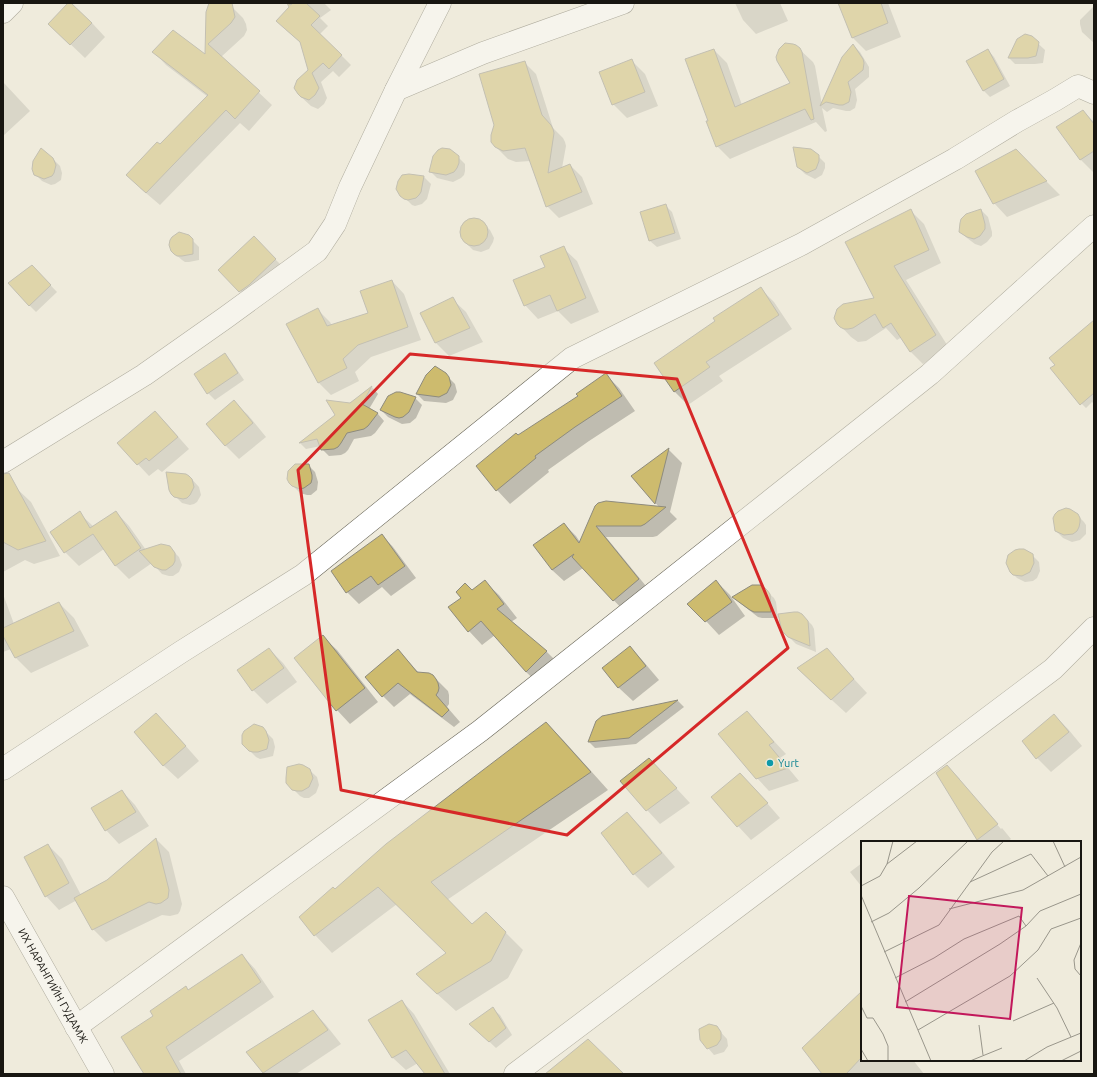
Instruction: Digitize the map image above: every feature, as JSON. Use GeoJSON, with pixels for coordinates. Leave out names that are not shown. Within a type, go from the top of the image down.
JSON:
{"type":"FeatureCollection","features":[{"type":"Feature","properties":{"kind":"street"},"geometry":{"type":"LineString","coordinates":[[3,12],[12,3]]}},
{"type":"Feature","properties":{"kind":"street"},"geometry":{"type":"LineString","coordinates":[[3,462],[144,374],[225,318],[317,251],[335,224],[350,187],[396,90],[440,3]]}},
{"type":"Feature","properties":{"kind":"street"},"geometry":{"type":"LineString","coordinates":[[396,90],[483,53],[623,3]]}},
{"type":"Feature","properties":{"kind":"street"},"geometry":{"type":"LineString","coordinates":[[3,769],[181,652],[303,575],[572,358],[802,244],[955,159],[1078,86],[1094,93]]}},
{"type":"Feature","properties":{"kind":"street"},"geometry":{"type":"LineString","coordinates":[[76,1027],[486,726],[930,374],[1094,226]]}},
{"type":"Feature","properties":{"kind":"street"},"geometry":{"type":"LineString","coordinates":[[515,1074],[1053,669],[1094,628]]}},
{"type":"Feature","properties":{"kind":"street","name":"ИХ НАРАНГИЙН ГУДАМЖ"},"geometry":{"type":"LineString","coordinates":[[3,897],[103,1074]]}},
{"type":"Feature","properties":{"kind":"highlighted area"},"geometry":{"type":"Polygon","coordinates":[[[410,354],[677,379],[788,648],[567,835],[341,790],[298,470],[410,354]]]}},
{"type":"Feature","properties":{"kind":"building"},"geometry":{"type":"Polygon","coordinates":[[[68,3],[71,3],[92,23],[70,45],[48,24],[68,3]]]}},
{"type":"Feature","properties":{"kind":"building"},"geometry":{"type":"Polygon","coordinates":[[[209,3],[232,3],[235,17],[231,23],[208,44],[260,91],[235,119],[226,110],[146,193],[126,175],[157,142],[160,144],[208,95],[152,52],[173,30],[205,54],[206,12],[209,3]]]}},
{"type":"Feature","properties":{"kind":"building"},"geometry":{"type":"Polygon","coordinates":[[[287,3],[291,5],[292,3],[306,3],[320,16],[311,25],[342,55],[329,69],[323,63],[312,73],[319,88],[315,95],[309,100],[301,97],[294,88],[297,80],[308,70],[300,42],[276,21],[289,7],[287,3]]]}},
{"type":"Feature","properties":{"kind":"building"},"geometry":{"type":"Polygon","coordinates":[[[838,3],[881,3],[888,23],[852,38],[838,3]]]}},
{"type":"Feature","properties":{"kind":"building"},"geometry":{"type":"Polygon","coordinates":[[[1025,34],[1032,36],[1039,42],[1036,56],[1028,58],[1008,58],[1017,39],[1025,34]]]}},
{"type":"Feature","properties":{"kind":"building"},"geometry":{"type":"Polygon","coordinates":[[[785,43],[796,45],[802,52],[814,119],[811,120],[805,109],[716,147],[685,59],[714,49],[735,107],[790,83],[776,57],[779,49],[785,43]]]}},
{"type":"Feature","properties":{"kind":"building"},"geometry":{"type":"Polygon","coordinates":[[[853,44],[864,63],[863,70],[848,82],[851,92],[849,102],[839,105],[826,102],[820,106],[842,57],[853,44]]]}},
{"type":"Feature","properties":{"kind":"building"},"geometry":{"type":"Polygon","coordinates":[[[988,49],[1004,79],[983,91],[966,61],[988,49]]]}},
{"type":"Feature","properties":{"kind":"building"},"geometry":{"type":"Polygon","coordinates":[[[632,59],[645,92],[612,105],[599,72],[632,59]]]}},
{"type":"Feature","properties":{"kind":"building"},"geometry":{"type":"Polygon","coordinates":[[[525,61],[542,115],[551,125],[554,133],[548,173],[570,164],[582,192],[546,207],[525,148],[503,151],[495,147],[491,142],[491,135],[494,125],[479,74],[525,61]]]}},
{"type":"Feature","properties":{"kind":"building"},"geometry":{"type":"Polygon","coordinates":[[[1083,110],[1094,124],[1094,151],[1080,160],[1056,127],[1083,110]]]}},
{"type":"Feature","properties":{"kind":"building"},"geometry":{"type":"Polygon","coordinates":[[[793,147],[811,149],[819,155],[819,161],[816,169],[807,173],[797,167],[793,147]]]}},
{"type":"Feature","properties":{"kind":"building"},"geometry":{"type":"Polygon","coordinates":[[[41,148],[53,158],[56,165],[52,176],[44,179],[34,175],[32,169],[33,161],[41,148]]]}},
{"type":"Feature","properties":{"kind":"building"},"geometry":{"type":"Polygon","coordinates":[[[442,148],[450,149],[459,156],[457,168],[454,172],[446,175],[429,172],[433,156],[442,148]]]}},
{"type":"Feature","properties":{"kind":"building"},"geometry":{"type":"Polygon","coordinates":[[[1016,149],[1047,181],[993,204],[975,171],[1016,149]]]}},
{"type":"Feature","properties":{"kind":"building"},"geometry":{"type":"Polygon","coordinates":[[[409,174],[424,176],[419,195],[416,198],[408,200],[400,196],[396,189],[398,181],[402,175],[409,174]]]}},
{"type":"Feature","properties":{"kind":"building"},"geometry":{"type":"Polygon","coordinates":[[[666,204],[675,233],[649,241],[640,212],[666,204]]]}},
{"type":"Feature","properties":{"kind":"building"},"geometry":{"type":"Polygon","coordinates":[[[911,209],[929,250],[894,266],[936,335],[910,352],[891,323],[883,328],[875,314],[853,328],[848,329],[840,327],[834,318],[837,309],[843,304],[874,298],[845,242],[911,209]]]}},
{"type":"Feature","properties":{"kind":"building"},"geometry":{"type":"Polygon","coordinates":[[[981,209],[985,229],[980,236],[974,239],[959,232],[961,219],[966,214],[981,209]]]}},
{"type":"Feature","properties":{"kind":"building"},"geometry":{"type":"Polygon","coordinates":[[[474,218],[484,222],[488,232],[484,242],[474,246],[464,242],[460,232],[464,222],[474,218]]]}},
{"type":"Feature","properties":{"kind":"building"},"geometry":{"type":"Polygon","coordinates":[[[179,232],[189,235],[193,239],[193,254],[177,256],[171,251],[169,245],[170,240],[179,232]]]}},
{"type":"Feature","properties":{"kind":"building"},"geometry":{"type":"Polygon","coordinates":[[[254,236],[276,259],[249,285],[239,292],[218,270],[254,236]]]}},
{"type":"Feature","properties":{"kind":"building"},"geometry":{"type":"Polygon","coordinates":[[[564,246],[586,298],[557,311],[550,295],[524,306],[513,280],[545,267],[540,256],[564,246]]]}},
{"type":"Feature","properties":{"kind":"building"},"geometry":{"type":"Polygon","coordinates":[[[32,265],[51,285],[29,306],[8,283],[32,265]]]}},
{"type":"Feature","properties":{"kind":"building"},"geometry":{"type":"Polygon","coordinates":[[[392,280],[408,327],[358,345],[343,359],[347,368],[318,383],[286,324],[318,308],[327,326],[368,313],[360,291],[392,280]]]}},
{"type":"Feature","properties":{"kind":"building"},"geometry":{"type":"Polygon","coordinates":[[[761,287],[779,315],[706,362],[710,367],[674,392],[654,363],[715,321],[713,318],[761,287]]]}},
{"type":"Feature","properties":{"kind":"building"},"geometry":{"type":"Polygon","coordinates":[[[453,297],[470,328],[435,343],[420,313],[453,297]]]}},
{"type":"Feature","properties":{"kind":"building"},"geometry":{"type":"Polygon","coordinates":[[[1094,320],[1094,393],[1080,405],[1050,368],[1055,365],[1049,358],[1094,320]]]}},
{"type":"Feature","properties":{"kind":"building"},"geometry":{"type":"Polygon","coordinates":[[[225,353],[238,373],[207,394],[194,374],[225,353]]]}},
{"type":"Feature","properties":{"kind":"building"},"geometry":{"type":"Polygon","coordinates":[[[435,366],[446,373],[449,377],[451,385],[447,393],[439,397],[416,394],[426,375],[435,366]]]}},
{"type":"Feature","properties":{"kind":"building"},"geometry":{"type":"Polygon","coordinates":[[[606,373],[622,396],[535,456],[536,458],[496,491],[476,466],[516,433],[518,435],[578,396],[576,394],[606,373]]]}},
{"type":"Feature","properties":{"kind":"building"},"geometry":{"type":"Polygon","coordinates":[[[372,386],[362,404],[378,413],[368,426],[364,429],[347,433],[338,447],[334,449],[321,450],[317,439],[299,443],[335,415],[326,400],[350,403],[372,386]]]}},
{"type":"Feature","properties":{"kind":"building"},"geometry":{"type":"Polygon","coordinates":[[[396,392],[416,397],[409,412],[403,417],[399,418],[380,410],[388,396],[396,392]]]}},
{"type":"Feature","properties":{"kind":"building"},"geometry":{"type":"Polygon","coordinates":[[[234,400],[253,423],[225,446],[206,424],[234,400]]]}},
{"type":"Feature","properties":{"kind":"building"},"geometry":{"type":"Polygon","coordinates":[[[155,411],[178,437],[149,461],[146,458],[137,465],[117,443],[155,411]]]}},
{"type":"Feature","properties":{"kind":"building"},"geometry":{"type":"Polygon","coordinates":[[[669,448],[655,504],[631,476],[669,448]]]}},
{"type":"Feature","properties":{"kind":"building"},"geometry":{"type":"Polygon","coordinates":[[[295,464],[309,464],[312,479],[311,483],[304,488],[300,489],[292,486],[287,479],[288,471],[295,464]]]}},
{"type":"Feature","properties":{"kind":"building"},"geometry":{"type":"Polygon","coordinates":[[[166,472],[186,474],[192,479],[194,487],[187,498],[183,499],[174,497],[171,494],[166,472]]]}},
{"type":"Feature","properties":{"kind":"building"},"geometry":{"type":"Polygon","coordinates":[[[9,473],[46,541],[18,550],[3,542],[3,474],[9,473]]]}},
{"type":"Feature","properties":{"kind":"building"},"geometry":{"type":"Polygon","coordinates":[[[606,501],[666,507],[641,526],[596,526],[639,579],[613,601],[572,557],[574,554],[552,570],[533,545],[564,523],[579,543],[595,506],[598,503],[606,501]]]}},
{"type":"Feature","properties":{"kind":"building"},"geometry":{"type":"Polygon","coordinates":[[[1066,508],[1078,514],[1080,522],[1077,531],[1073,534],[1064,535],[1055,531],[1053,518],[1058,511],[1066,508]]]}},
{"type":"Feature","properties":{"kind":"building"},"geometry":{"type":"Polygon","coordinates":[[[80,511],[90,528],[116,511],[141,548],[115,566],[93,534],[64,553],[50,532],[80,511]]]}},
{"type":"Feature","properties":{"kind":"building"},"geometry":{"type":"Polygon","coordinates":[[[382,534],[405,566],[378,585],[371,576],[346,593],[331,571],[382,534]]]}},
{"type":"Feature","properties":{"kind":"building"},"geometry":{"type":"Polygon","coordinates":[[[161,544],[170,546],[175,553],[175,561],[173,565],[166,570],[154,567],[139,551],[161,544]]]}},
{"type":"Feature","properties":{"kind":"building"},"geometry":{"type":"Polygon","coordinates":[[[1019,549],[1024,549],[1033,554],[1034,563],[1030,572],[1022,576],[1013,575],[1006,563],[1008,555],[1019,549]]]}},
{"type":"Feature","properties":{"kind":"building"},"geometry":{"type":"Polygon","coordinates":[[[485,580],[504,604],[497,609],[547,651],[526,672],[481,621],[468,632],[448,607],[461,598],[456,592],[465,583],[472,590],[485,580]]]}},
{"type":"Feature","properties":{"kind":"building"},"geometry":{"type":"Polygon","coordinates":[[[716,580],[732,602],[705,622],[687,604],[716,580]]]}},
{"type":"Feature","properties":{"kind":"building"},"geometry":{"type":"Polygon","coordinates":[[[752,585],[760,585],[764,587],[770,594],[771,612],[754,612],[732,597],[752,585]]]}},
{"type":"Feature","properties":{"kind":"building"},"geometry":{"type":"Polygon","coordinates":[[[59,602],[74,631],[15,658],[3,636],[3,628],[59,602]]]}},
{"type":"Feature","properties":{"kind":"building"},"geometry":{"type":"Polygon","coordinates":[[[794,612],[802,614],[808,621],[810,646],[788,637],[782,631],[778,614],[794,612]]]}},
{"type":"Feature","properties":{"kind":"building"},"geometry":{"type":"Polygon","coordinates":[[[323,635],[365,688],[336,711],[294,658],[323,635]]]}},
{"type":"Feature","properties":{"kind":"building"},"geometry":{"type":"Polygon","coordinates":[[[630,646],[646,666],[618,688],[602,668],[630,646]]]}},
{"type":"Feature","properties":{"kind":"building"},"geometry":{"type":"Polygon","coordinates":[[[269,648],[284,668],[252,691],[237,670],[269,648]]]}},
{"type":"Feature","properties":{"kind":"building"},"geometry":{"type":"Polygon","coordinates":[[[827,648],[854,679],[831,700],[797,668],[827,648]]]}},
{"type":"Feature","properties":{"kind":"building"},"geometry":{"type":"Polygon","coordinates":[[[398,649],[417,672],[429,673],[436,679],[439,688],[436,695],[449,710],[442,717],[398,683],[382,697],[365,677],[398,649]]]}},
{"type":"Feature","properties":{"kind":"building"},"geometry":{"type":"Polygon","coordinates":[[[678,700],[629,738],[588,742],[596,721],[602,716],[678,700]]]}},
{"type":"Feature","properties":{"kind":"building"},"geometry":{"type":"Polygon","coordinates":[[[747,711],[774,742],[769,745],[788,768],[756,779],[718,734],[747,711]]]}},
{"type":"Feature","properties":{"kind":"building"},"geometry":{"type":"Polygon","coordinates":[[[156,713],[186,746],[163,766],[134,732],[156,713]]]}},
{"type":"Feature","properties":{"kind":"building"},"geometry":{"type":"Polygon","coordinates":[[[1054,714],[1069,732],[1036,759],[1022,741],[1054,714]]]}},
{"type":"Feature","properties":{"kind":"building"},"geometry":{"type":"Polygon","coordinates":[[[546,722],[591,772],[431,882],[472,924],[486,912],[506,932],[491,961],[437,994],[416,974],[446,953],[378,887],[314,936],[299,917],[333,887],[335,889],[386,844],[546,722]]]}},
{"type":"Feature","properties":{"kind":"building"},"geometry":{"type":"Polygon","coordinates":[[[254,724],[263,727],[269,740],[267,749],[258,752],[249,751],[242,744],[242,735],[244,731],[254,724]]]}},
{"type":"Feature","properties":{"kind":"building"},"geometry":{"type":"Polygon","coordinates":[[[649,758],[677,788],[646,811],[620,781],[649,758]]]}},
{"type":"Feature","properties":{"kind":"building"},"geometry":{"type":"Polygon","coordinates":[[[299,764],[310,769],[313,778],[309,787],[302,791],[292,790],[286,783],[287,767],[299,764]]]}},
{"type":"Feature","properties":{"kind":"building"},"geometry":{"type":"Polygon","coordinates":[[[947,765],[998,824],[977,840],[936,773],[947,765]]]}},
{"type":"Feature","properties":{"kind":"building"},"geometry":{"type":"Polygon","coordinates":[[[740,773],[768,803],[737,827],[711,797],[740,773]]]}},
{"type":"Feature","properties":{"kind":"building"},"geometry":{"type":"Polygon","coordinates":[[[122,790],[136,812],[105,831],[91,808],[122,790]]]}},
{"type":"Feature","properties":{"kind":"building"},"geometry":{"type":"Polygon","coordinates":[[[627,812],[662,853],[633,875],[601,833],[627,812]]]}},
{"type":"Feature","properties":{"kind":"building"},"geometry":{"type":"Polygon","coordinates":[[[156,838],[169,890],[168,898],[161,903],[156,904],[149,902],[92,930],[74,898],[107,880],[156,838]]]}},
{"type":"Feature","properties":{"kind":"building"},"geometry":{"type":"Polygon","coordinates":[[[48,844],[69,883],[45,897],[24,857],[48,844]]]}},
{"type":"Feature","properties":{"kind":"building"},"geometry":{"type":"Polygon","coordinates":[[[242,954],[261,982],[166,1047],[181,1074],[144,1074],[121,1037],[153,1016],[150,1011],[186,986],[188,990],[242,954]]]}},
{"type":"Feature","properties":{"kind":"building"},"geometry":{"type":"Polygon","coordinates":[[[861,992],[861,1058],[846,1074],[822,1074],[802,1048],[861,992]]]}},
{"type":"Feature","properties":{"kind":"building"},"geometry":{"type":"Polygon","coordinates":[[[402,1000],[445,1074],[425,1074],[406,1050],[392,1058],[368,1020],[402,1000]]]}},
{"type":"Feature","properties":{"kind":"building"},"geometry":{"type":"Polygon","coordinates":[[[493,1007],[506,1028],[489,1042],[469,1024],[493,1007]]]}},
{"type":"Feature","properties":{"kind":"building"},"geometry":{"type":"Polygon","coordinates":[[[313,1010],[328,1030],[263,1073],[246,1052],[313,1010]]]}},
{"type":"Feature","properties":{"kind":"building"},"geometry":{"type":"Polygon","coordinates":[[[709,1024],[717,1026],[721,1032],[721,1039],[717,1045],[707,1049],[700,1040],[699,1029],[709,1024]]]}},
{"type":"Feature","properties":{"kind":"building"},"geometry":{"type":"Polygon","coordinates":[[[588,1039],[624,1074],[545,1074],[588,1039]]]}},
{"type":"Feature","properties":{"kind":"place","name":"Yurt"},"geometry":{"type":"Point","coordinates":[770,763]}}]}
